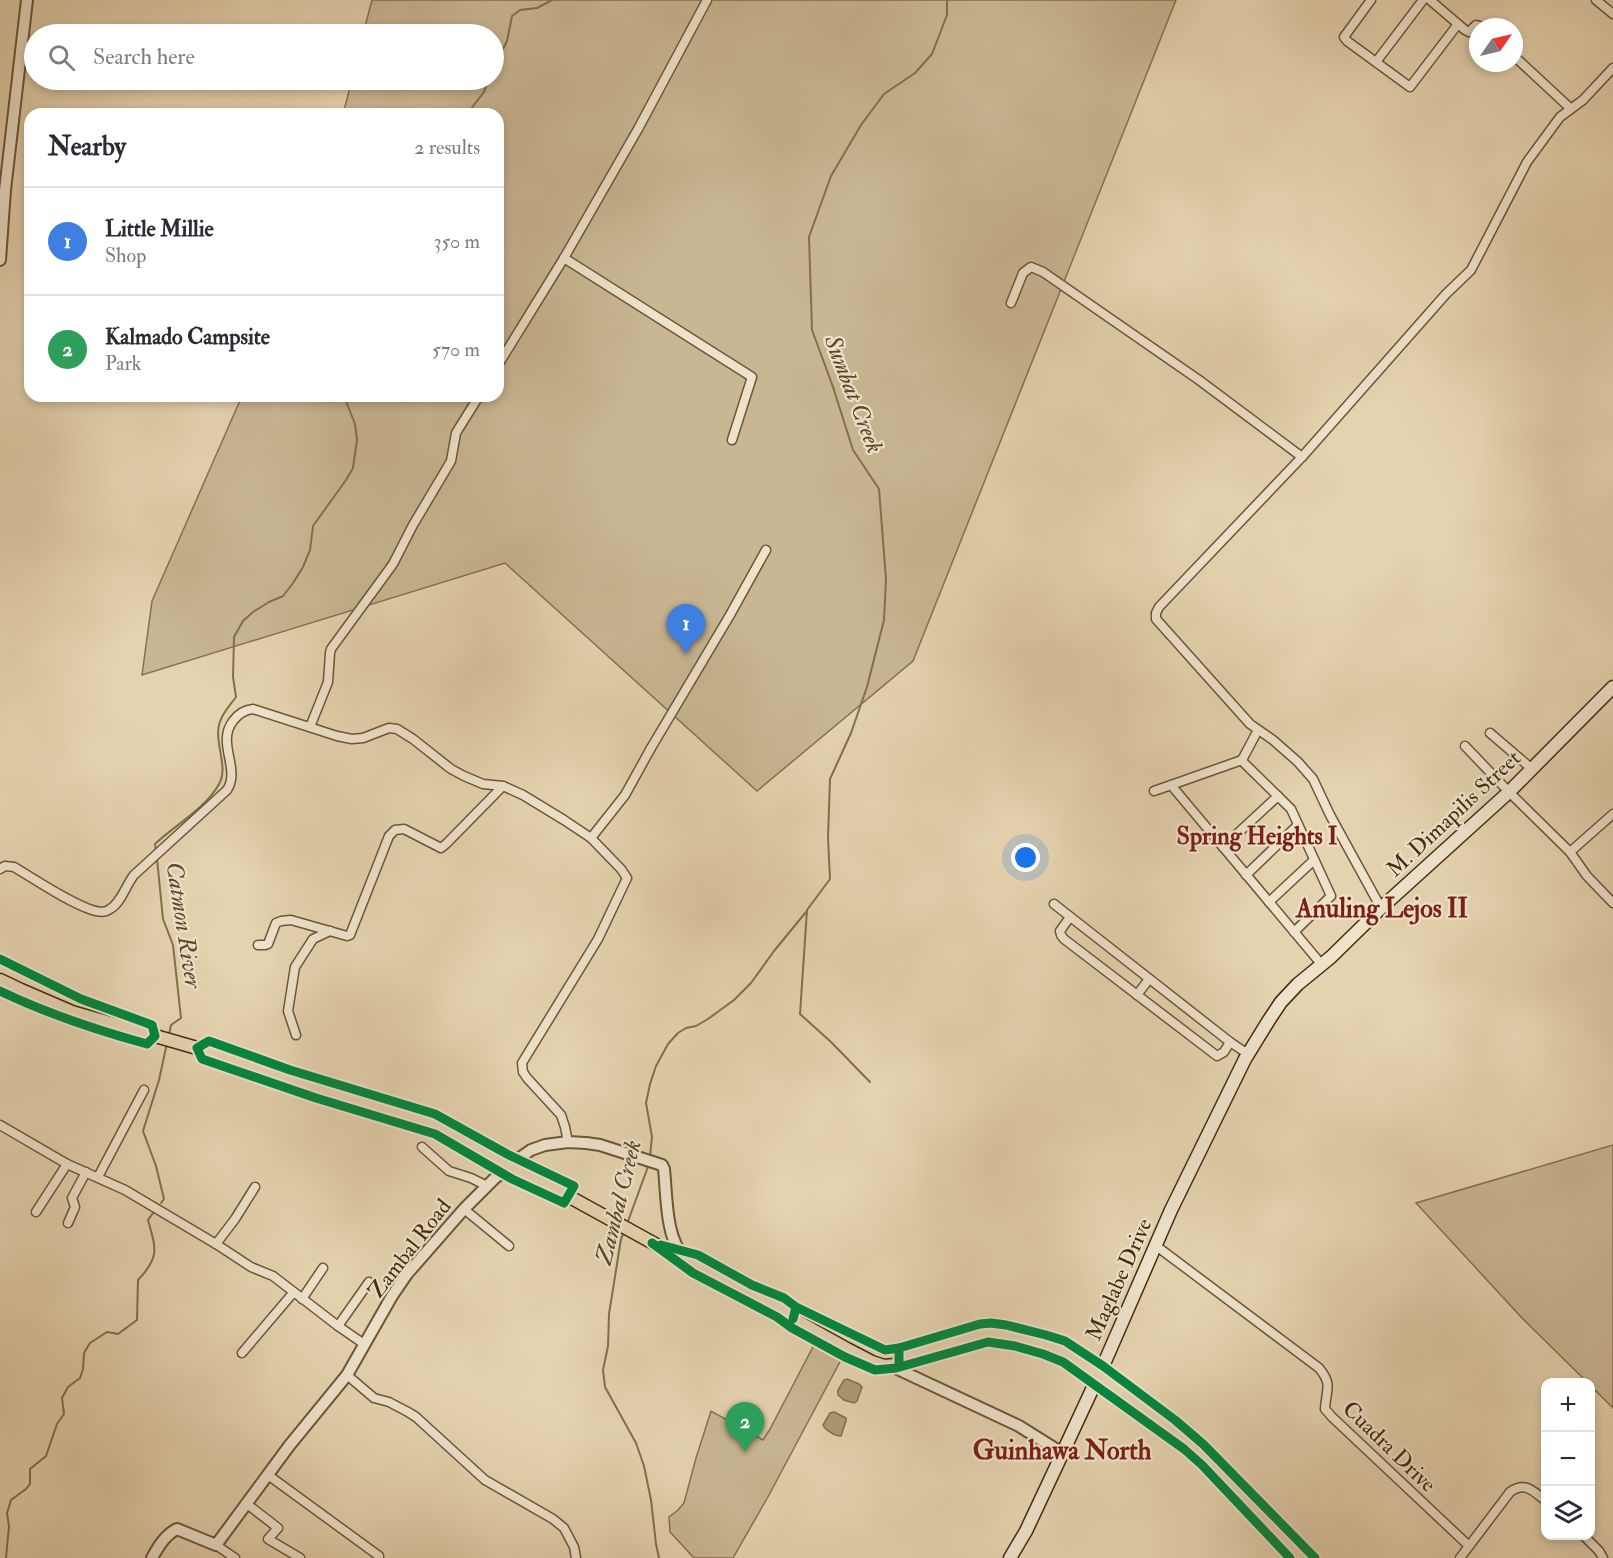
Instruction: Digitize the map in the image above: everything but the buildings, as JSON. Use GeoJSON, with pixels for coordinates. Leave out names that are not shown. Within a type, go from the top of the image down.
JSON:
{"type":"FeatureCollection","features":[{"type":"Feature","properties":{"kind":"main road","name":"M. Dimapilis Street"},"geometry":{"type":"LineString","coordinates":[[1171,1210],[1248,1054],[1281,1002],[1509,792],[1613,687]]}},
{"type":"Feature","properties":{"kind":"main road"},"geometry":{"type":"LineString","coordinates":[[0,980],[72,1012],[197,1048],[355,1100],[428,1121],[693,1265],[781,1308],[793,1319],[880,1365],[891,1366],[913,1354],[986,1333],[1019,1338],[1055,1348],[1099,1375],[1173,1429],[1206,1458],[1302,1558]]}},
{"type":"Feature","properties":{"kind":"main road","name":"Maglabe Drive"},"geometry":{"type":"LineString","coordinates":[[1010,1558],[1026,1531],[1099,1375],[1171,1210]]}},
{"type":"Feature","properties":{"kind":"street"},"geometry":{"type":"LineString","coordinates":[[24,24],[27,0]]}},
{"type":"Feature","properties":{"kind":"street"},"geometry":{"type":"LineString","coordinates":[[504,355],[564,258],[638,129],[707,0]]}},
{"type":"Feature","properties":{"kind":"street"},"geometry":{"type":"LineString","coordinates":[[1371,0],[1344,37],[1410,87],[1458,24]]}},
{"type":"Feature","properties":{"kind":"street"},"geometry":{"type":"LineString","coordinates":[[1376,62],[1423,0]]}},
{"type":"Feature","properties":{"kind":"street"},"geometry":{"type":"LineString","coordinates":[[1430,0],[1469,32]]}},
{"type":"Feature","properties":{"kind":"street"},"geometry":{"type":"LineString","coordinates":[[1596,0],[1613,14]]}},
{"type":"Feature","properties":{"kind":"street"},"geometry":{"type":"LineString","coordinates":[[0,260],[24,27]]}},
{"type":"Feature","properties":{"kind":"street"},"geometry":{"type":"LineString","coordinates":[[1523,64],[1570,108]]}},
{"type":"Feature","properties":{"kind":"street"},"geometry":{"type":"LineString","coordinates":[[1381,908],[1313,779],[1298,762],[1250,724],[1229,703],[1156,619],[1156,613],[1302,457],[1415,328],[1471,270],[1527,162],[1560,117],[1583,100],[1613,68]]}},
{"type":"Feature","properties":{"kind":"street"},"geometry":{"type":"LineString","coordinates":[[564,258],[752,377],[732,440]]}},
{"type":"Feature","properties":{"kind":"street"},"geometry":{"type":"LineString","coordinates":[[1011,303],[1026,269],[1031,267],[1043,272],[1199,380],[1302,457]]}},
{"type":"Feature","properties":{"kind":"street"},"geometry":{"type":"LineString","coordinates":[[310,727],[328,682],[331,649],[393,564],[451,461],[456,433],[474,402]]}},
{"type":"Feature","properties":{"kind":"street"},"geometry":{"type":"LineString","coordinates":[[591,838],[624,795],[765,550]]}},
{"type":"Feature","properties":{"kind":"street"},"geometry":{"type":"LineString","coordinates":[[0,869],[5,866],[14,867],[74,902],[93,911],[106,911],[116,905],[128,882],[231,785],[232,773],[226,745],[227,734],[231,723],[239,714],[253,709],[337,736],[357,739],[384,729],[397,729],[464,776],[483,784],[503,786],[523,795],[591,838],[621,868],[627,878],[598,939],[522,1063],[527,1078],[561,1115],[568,1142]]}},
{"type":"Feature","properties":{"kind":"street"},"geometry":{"type":"LineString","coordinates":[[1154,791],[1241,760],[1258,730]]}},
{"type":"Feature","properties":{"kind":"street"},"geometry":{"type":"LineString","coordinates":[[1490,733],[1532,769]]}},
{"type":"Feature","properties":{"kind":"street"},"geometry":{"type":"LineString","coordinates":[[1465,746],[1570,852],[1587,876],[1613,903]]}},
{"type":"Feature","properties":{"kind":"street"},"geometry":{"type":"LineString","coordinates":[[1241,760],[1291,809],[1331,896],[1294,932]]}},
{"type":"Feature","properties":{"kind":"street"},"geometry":{"type":"LineString","coordinates":[[1171,785],[1322,965]]}},
{"type":"Feature","properties":{"kind":"street"},"geometry":{"type":"LineString","coordinates":[[258,945],[268,944],[276,923],[285,920],[347,936],[352,932],[389,836],[395,830],[404,829],[441,848],[503,786]]}},
{"type":"Feature","properties":{"kind":"street"},"geometry":{"type":"LineString","coordinates":[[1223,847],[1278,796]]}},
{"type":"Feature","properties":{"kind":"street"},"geometry":{"type":"LineString","coordinates":[[1570,852],[1613,814]]}},
{"type":"Feature","properties":{"kind":"street"},"geometry":{"type":"LineString","coordinates":[[1246,875],[1298,825]]}},
{"type":"Feature","properties":{"kind":"street"},"geometry":{"type":"LineString","coordinates":[[1269,902],[1314,860]]}},
{"type":"Feature","properties":{"kind":"street"},"geometry":{"type":"LineString","coordinates":[[1054,904],[1248,1054]]}},
{"type":"Feature","properties":{"kind":"street"},"geometry":{"type":"LineString","coordinates":[[1070,917],[1060,931],[1064,939],[1217,1056],[1224,1052],[1230,1042]]}},
{"type":"Feature","properties":{"kind":"street"},"geometry":{"type":"LineString","coordinates":[[296,1035],[288,1011],[295,967],[314,939],[330,931]]}},
{"type":"Feature","properties":{"kind":"street"},"geometry":{"type":"LineString","coordinates":[[1137,995],[1149,979]]}},
{"type":"Feature","properties":{"kind":"street"},"geometry":{"type":"LineString","coordinates":[[98,1177],[144,1090]]}},
{"type":"Feature","properties":{"kind":"street"},"geometry":{"type":"LineString","coordinates":[[0,1125],[68,1164],[143,1200],[251,1267],[277,1279],[364,1344]]}},
{"type":"Feature","properties":{"kind":"street","name":"Zambal Road"},"geometry":{"type":"LineString","coordinates":[[216,1545],[289,1446],[347,1375],[407,1274],[464,1209],[527,1152],[568,1142],[593,1144],[661,1164],[664,1168],[669,1218],[675,1244],[680,1253],[693,1265]]}},
{"type":"Feature","properties":{"kind":"street"},"geometry":{"type":"LineString","coordinates":[[422,1147],[449,1172],[471,1178],[487,1186]]}},
{"type":"Feature","properties":{"kind":"street"},"geometry":{"type":"LineString","coordinates":[[36,1212],[68,1164]]}},
{"type":"Feature","properties":{"kind":"street"},"geometry":{"type":"LineString","coordinates":[[68,1223],[75,1207],[72,1198],[86,1172]]}},
{"type":"Feature","properties":{"kind":"street"},"geometry":{"type":"LineString","coordinates":[[216,1244],[255,1187]]}},
{"type":"Feature","properties":{"kind":"street"},"geometry":{"type":"LineString","coordinates":[[464,1209],[509,1246]]}},
{"type":"Feature","properties":{"kind":"street","name":"Cuadra Drive"},"geometry":{"type":"LineString","coordinates":[[1155,1245],[1318,1368],[1327,1378],[1325,1409],[1332,1418],[1469,1546]]}},
{"type":"Feature","properties":{"kind":"street"},"geometry":{"type":"LineString","coordinates":[[302,1299],[323,1268]]}},
{"type":"Feature","properties":{"kind":"street"},"geometry":{"type":"LineString","coordinates":[[338,1326],[369,1282]]}},
{"type":"Feature","properties":{"kind":"street"},"geometry":{"type":"LineString","coordinates":[[242,1353],[293,1293]]}},
{"type":"Feature","properties":{"kind":"street"},"geometry":{"type":"LineString","coordinates":[[891,1366],[1019,1426],[1062,1453]]}},
{"type":"Feature","properties":{"kind":"street"},"geometry":{"type":"LineString","coordinates":[[347,1375],[374,1398],[389,1402],[416,1417],[485,1480],[559,1524],[564,1528],[574,1547],[576,1558]]}},
{"type":"Feature","properties":{"kind":"street"},"geometry":{"type":"LineString","coordinates":[[268,1475],[379,1556]]}},
{"type":"Feature","properties":{"kind":"street"},"geometry":{"type":"LineString","coordinates":[[1460,1558],[1509,1492],[1517,1487],[1526,1487],[1541,1498]]}},
{"type":"Feature","properties":{"kind":"street"},"geometry":{"type":"LineString","coordinates":[[247,1504],[278,1528],[268,1539],[300,1558]]}},
{"type":"Feature","properties":{"kind":"street"},"geometry":{"type":"LineString","coordinates":[[152,1558],[167,1536],[177,1529],[216,1545],[235,1558]]}},
{"type":"Feature","properties":{"kind":"street"},"geometry":{"type":"LineString","coordinates":[[1588,1540],[1603,1558]]}},
{"type":"Feature","properties":{"kind":"shaded area"},"geometry":{"type":"Polygon","coordinates":[[[372,0],[1176,0],[913,661],[757,791],[505,563],[142,675],[152,601],[239,402],[504,402],[504,108],[345,108],[349,90],[504,90],[504,24],[366,24],[372,0]]]}},
{"type":"Feature","properties":{"kind":"shaded area"},"geometry":{"type":"Polygon","coordinates":[[[1613,1145],[1613,1408],[1595,1390],[1595,1378],[1583,1378],[1521,1317],[1416,1203],[1613,1145]]]}},
{"type":"Feature","properties":{"kind":"shaded area"},"geometry":{"type":"Polygon","coordinates":[[[815,1343],[842,1358],[769,1495],[733,1558],[694,1558],[670,1532],[669,1517],[684,1503],[711,1411],[763,1440],[815,1343]]]}},
{"type":"Feature","properties":{"kind":"shaded area"},"geometry":{"type":"Polygon","coordinates":[[[847,1379],[862,1387],[854,1403],[838,1395],[838,1390],[847,1379]]]}},
{"type":"Feature","properties":{"kind":"shaded area"},"geometry":{"type":"Polygon","coordinates":[[[834,1412],[846,1418],[841,1436],[830,1432],[823,1425],[830,1413],[834,1412]]]}},
{"type":"Feature","properties":{"kind":"waterway","name":"Catmon River"},"geometry":{"type":"LineString","coordinates":[[504,47],[512,16],[520,10],[537,8],[552,0]]}},
{"type":"Feature","properties":{"kind":"waterway","name":"Sumbat Creek"},"geometry":{"type":"LineString","coordinates":[[870,1082],[800,1014],[807,910],[830,879],[828,838],[830,779],[851,733],[867,687],[884,620],[886,579],[879,489],[853,450],[812,330],[809,237],[831,176],[861,125],[884,94],[915,73],[932,54],[947,15],[947,0]]}},
{"type":"Feature","properties":{"kind":"waterway","name":"Catmon River"},"geometry":{"type":"LineString","coordinates":[[472,108],[485,90]]}},
{"type":"Feature","properties":{"kind":"waterway","name":"Catmon River"},"geometry":{"type":"LineString","coordinates":[[156,851],[155,844],[207,801],[222,777],[218,732],[222,717],[236,697],[233,677],[234,637],[243,621],[253,612],[283,596],[293,583],[310,550],[313,526],[353,468],[357,440],[355,424],[346,402]]}},
{"type":"Feature","properties":{"kind":"waterway","name":"Catmon River"},"geometry":{"type":"LineString","coordinates":[[157,859],[163,919],[173,945],[181,1018],[171,1025],[169,1035]]}},
{"type":"Feature","properties":{"kind":"waterway","name":"Zambal Creek"},"geometry":{"type":"LineString","coordinates":[[650,1156],[652,1137],[646,1103],[656,1066],[668,1044],[678,1033],[708,1019],[734,1000],[751,983],[806,912]]}},
{"type":"Feature","properties":{"kind":"waterway","name":"Catmon River"},"geometry":{"type":"LineString","coordinates":[[161,1203],[164,1199],[156,1166],[143,1131],[159,1080],[167,1043]]}},
{"type":"Feature","properties":{"kind":"waterway","name":"Zambal Creek"},"geometry":{"type":"LineString","coordinates":[[627,1224],[649,1164]]}},
{"type":"Feature","properties":{"kind":"waterway","name":"Catmon River"},"geometry":{"type":"LineString","coordinates":[[6,1558],[9,1526],[7,1513],[11,1500],[30,1484],[30,1469],[46,1456],[57,1424],[64,1414],[62,1398],[68,1387],[80,1378],[84,1353],[90,1343],[107,1332],[118,1334],[137,1320],[138,1280],[153,1259],[153,1238],[148,1220],[153,1213]]}},
{"type":"Feature","properties":{"kind":"waterway","name":"Zambal Creek"},"geometry":{"type":"LineString","coordinates":[[624,1232],[609,1314],[608,1346],[603,1370],[605,1387],[636,1443],[644,1466],[659,1558]]}},
{"type":"Feature","properties":{"kind":"cycle path"},"geometry":{"type":"LineString","coordinates":[[0,959],[81,999],[152,1025],[155,1036],[147,1044],[128,1039],[54,1014],[0,991]]}},
{"type":"Feature","properties":{"kind":"cycle path"},"geometry":{"type":"LineString","coordinates":[[209,1041],[290,1070],[435,1114],[507,1154],[574,1186],[564,1203],[512,1179],[435,1134],[316,1098],[202,1059],[197,1048],[209,1041]]}},
{"type":"Feature","properties":{"kind":"cycle path"},"geometry":{"type":"LineString","coordinates":[[652,1243],[693,1273],[777,1317],[792,1328],[845,1357],[875,1370],[896,1368],[988,1342],[1015,1346],[1063,1362],[1184,1449],[1290,1558]]}},
{"type":"Feature","properties":{"kind":"cycle path"},"geometry":{"type":"LineString","coordinates":[[661,1245],[698,1255],[752,1285],[784,1298],[796,1307],[793,1319]]}},
{"type":"Feature","properties":{"kind":"cycle path"},"geometry":{"type":"LineString","coordinates":[[796,1307],[885,1350],[899,1348]]}},
{"type":"Feature","properties":{"kind":"cycle path"},"geometry":{"type":"LineString","coordinates":[[899,1363],[899,1348],[980,1324],[1006,1325],[1065,1341],[1103,1366],[1203,1444],[1315,1558]]}},
{"type":"Feature","properties":{"kind":"place","name":"Little Millie"},"geometry":{"type":"Point","coordinates":[686,654]}},
{"type":"Feature","properties":{"kind":"place","name":"Kalmado Campsite"},"geometry":{"type":"Point","coordinates":[745,1452]}},
{"type":"Feature","properties":{"kind":"district","name":"Spring Heights I"},"geometry":{"type":"Point","coordinates":[1257,836]}},
{"type":"Feature","properties":{"kind":"district","name":"Anuling Lejos II"},"geometry":{"type":"Point","coordinates":[1382,908]}},
{"type":"Feature","properties":{"kind":"district","name":"Guinhawa North"},"geometry":{"type":"Point","coordinates":[1062,1450]}}]}
